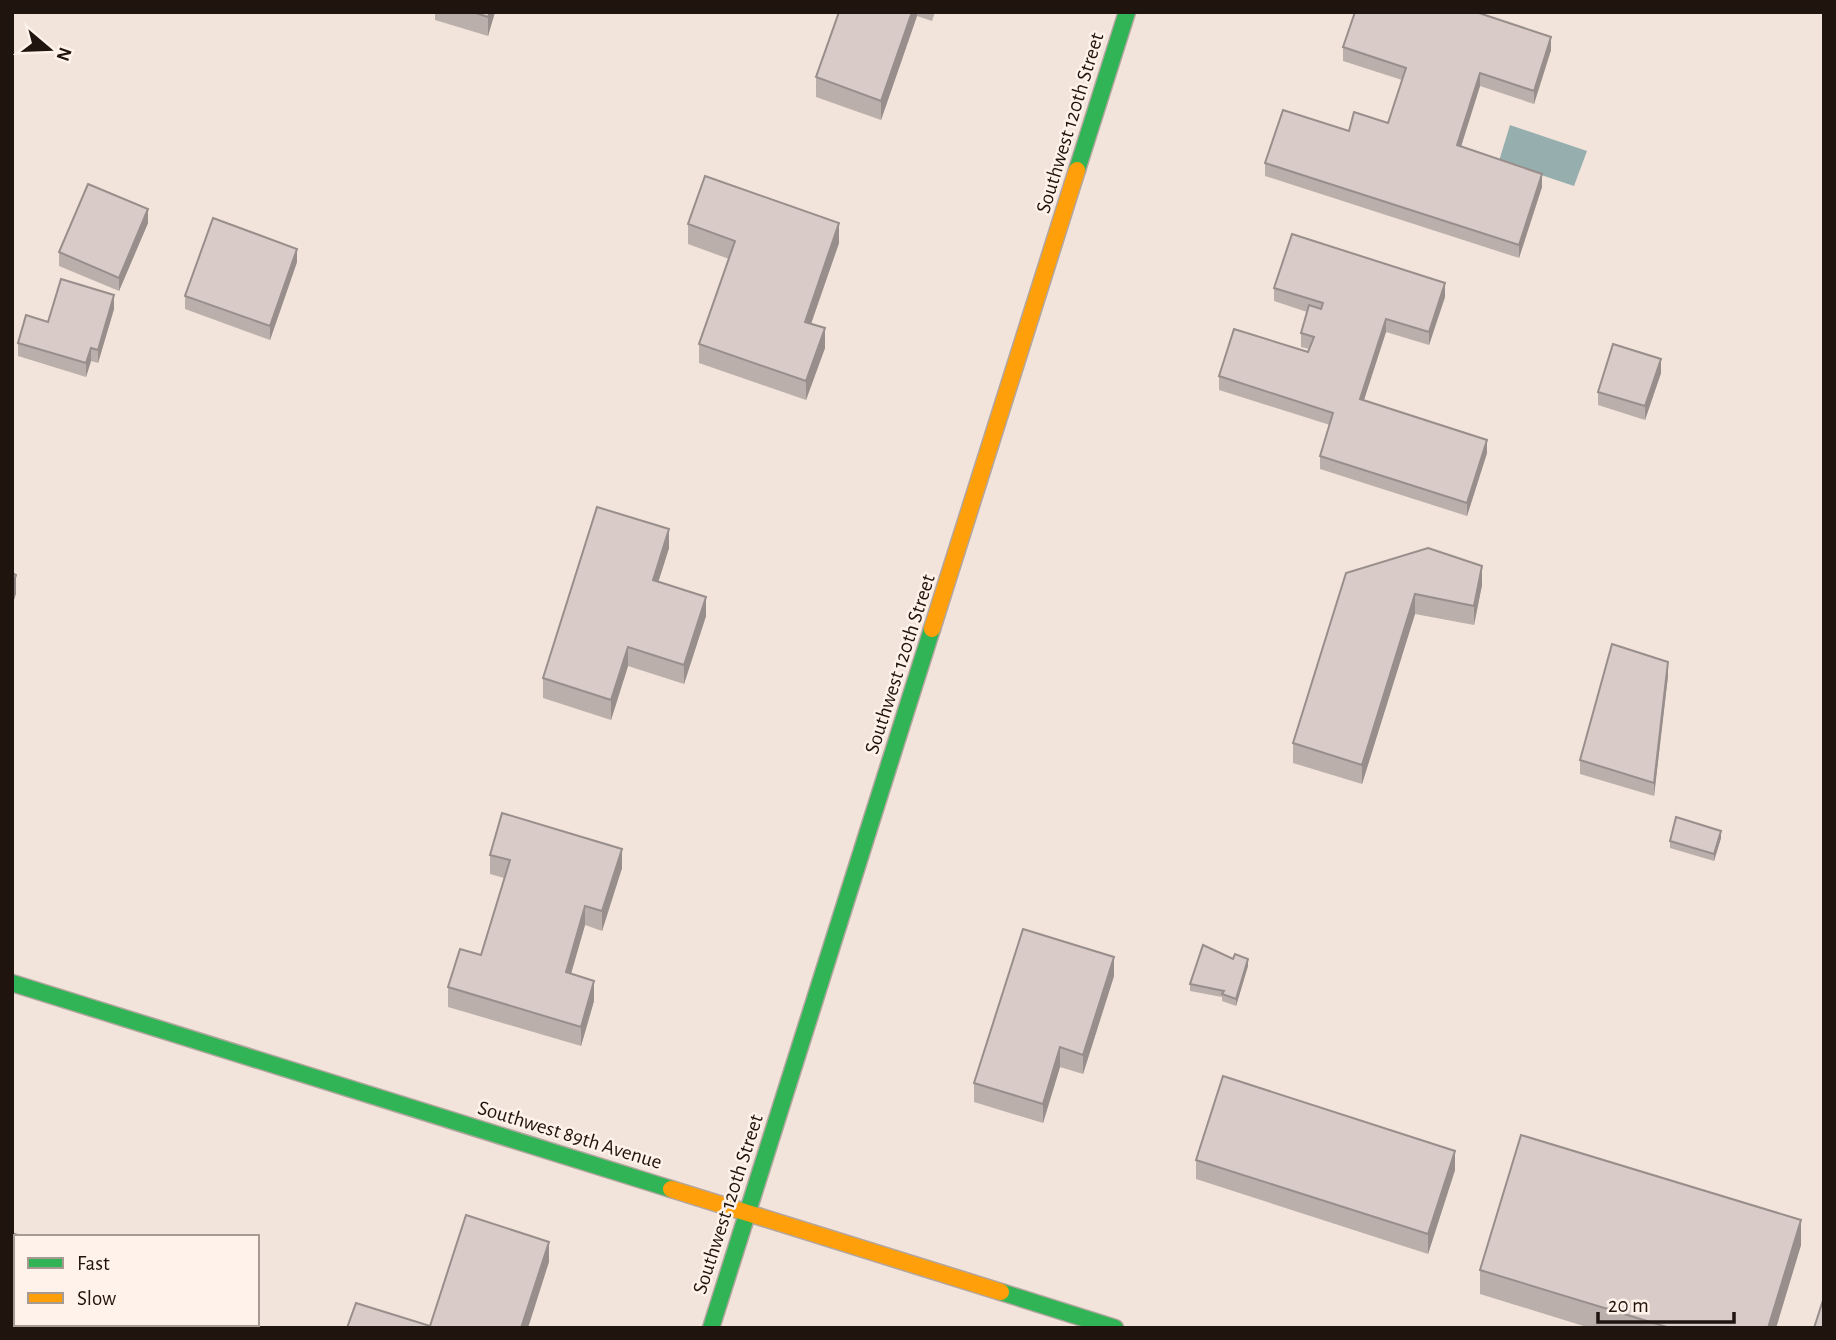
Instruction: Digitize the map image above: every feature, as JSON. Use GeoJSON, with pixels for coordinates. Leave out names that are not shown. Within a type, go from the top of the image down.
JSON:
{"type":"FeatureCollection","features":[{"type":"Feature","properties":{"kind":"street","name":"Southwest 120th Street"},"geometry":{"type":"LineString","coordinates":[[711,1328],[1127,12]]}},
{"type":"Feature","properties":{"kind":"street","name":"Southwest 89th Avenue"},"geometry":{"type":"LineString","coordinates":[[12,983],[1115,1328]]}},
{"type":"Feature","properties":{"kind":"water"},"geometry":{"type":"Polygon","coordinates":[[[1510,125],[1587,151],[1574,186],[1499,161],[1510,125]]]}},
{"type":"Feature","properties":{"kind":"building"},"geometry":{"type":"Polygon","coordinates":[[[473,12],[490,12],[488,17],[473,12]]]}},
{"type":"Feature","properties":{"kind":"building"},"geometry":{"type":"Polygon","coordinates":[[[839,12],[912,12],[881,101],[816,77],[839,12]]]}},
{"type":"Feature","properties":{"kind":"building"},"geometry":{"type":"Polygon","coordinates":[[[1355,12],[1476,12],[1551,37],[1534,91],[1480,73],[1457,145],[1542,174],[1519,245],[1265,163],[1283,110],[1349,131],[1354,112],[1388,123],[1406,68],[1343,47],[1355,12]]]}},
{"type":"Feature","properties":{"kind":"building"},"geometry":{"type":"Polygon","coordinates":[[[705,176],[839,223],[805,322],[825,328],[806,381],[699,344],[735,241],[688,224],[705,176]]]}},
{"type":"Feature","properties":{"kind":"building"},"geometry":{"type":"Polygon","coordinates":[[[88,184],[148,209],[119,278],[59,252],[88,184]]]}},
{"type":"Feature","properties":{"kind":"building"},"geometry":{"type":"Polygon","coordinates":[[[213,218],[297,249],[270,326],[185,296],[213,218]]]}},
{"type":"Feature","properties":{"kind":"building"},"geometry":{"type":"Polygon","coordinates":[[[1292,234],[1445,283],[1429,332],[1386,319],[1360,399],[1487,440],[1467,503],[1320,456],[1333,413],[1219,376],[1234,329],[1308,352],[1314,337],[1301,333],[1309,305],[1321,309],[1323,303],[1274,288],[1292,234]]]}},
{"type":"Feature","properties":{"kind":"building"},"geometry":{"type":"Polygon","coordinates":[[[61,279],[114,295],[98,350],[91,348],[86,363],[18,343],[26,315],[48,322],[61,279]]]}},
{"type":"Feature","properties":{"kind":"building"},"geometry":{"type":"Polygon","coordinates":[[[1613,344],[1661,359],[1645,406],[1598,392],[1613,344]]]}},
{"type":"Feature","properties":{"kind":"building"},"geometry":{"type":"Polygon","coordinates":[[[597,507],[669,529],[653,580],[706,597],[684,665],[628,647],[611,700],[543,678],[597,507]]]}},
{"type":"Feature","properties":{"kind":"building"},"geometry":{"type":"Polygon","coordinates":[[[1428,548],[1482,566],[1474,606],[1415,594],[1362,765],[1293,743],[1346,573],[1428,548]]]}},
{"type":"Feature","properties":{"kind":"building"},"geometry":{"type":"Polygon","coordinates":[[[1612,644],[1668,662],[1654,783],[1580,760],[1612,644]]]}},
{"type":"Feature","properties":{"kind":"building"},"geometry":{"type":"Polygon","coordinates":[[[502,813],[622,849],[602,911],[585,906],[566,972],[594,981],[581,1027],[448,987],[460,949],[481,955],[510,860],[490,855],[502,813]]]}},
{"type":"Feature","properties":{"kind":"building"},"geometry":{"type":"Polygon","coordinates":[[[1676,817],[1721,831],[1714,854],[1670,841],[1676,817]]]}},
{"type":"Feature","properties":{"kind":"building"},"geometry":{"type":"Polygon","coordinates":[[[1023,929],[1114,957],[1083,1055],[1060,1047],[1043,1104],[974,1083],[1023,929]]]}},
{"type":"Feature","properties":{"kind":"building"},"geometry":{"type":"Polygon","coordinates":[[[1203,945],[1233,959],[1235,954],[1248,959],[1236,999],[1222,994],[1224,991],[1190,984],[1203,945]]]}},
{"type":"Feature","properties":{"kind":"building"},"geometry":{"type":"Polygon","coordinates":[[[1223,1076],[1455,1151],[1428,1234],[1196,1160],[1223,1076]]]}},
{"type":"Feature","properties":{"kind":"building"},"geometry":{"type":"Polygon","coordinates":[[[1521,1135],[1801,1220],[1768,1328],[1670,1328],[1480,1270],[1521,1135]]]}},
{"type":"Feature","properties":{"kind":"building"},"geometry":{"type":"Polygon","coordinates":[[[466,1215],[549,1242],[521,1328],[347,1328],[356,1303],[430,1326],[466,1215]]]}},
{"type":"Feature","properties":{"kind":"building"},"geometry":{"type":"Polygon","coordinates":[[[12,1233],[18,1235],[14,1235],[12,1296],[12,1233]]]}},
{"type":"Feature","properties":{"kind":"building"},"geometry":{"type":"Polygon","coordinates":[[[1824,1297],[1824,1328],[1814,1328],[1824,1297]]]}},
{"type":"Feature","properties":{"kind":"traffic: fast"},"geometry":{"type":"LineString","coordinates":[[1077,170],[1127,12]]}},
{"type":"Feature","properties":{"kind":"traffic: fast"},"geometry":{"type":"LineString","coordinates":[[711,1328],[932,629]]}},
{"type":"Feature","properties":{"kind":"traffic: fast"},"geometry":{"type":"LineString","coordinates":[[12,983],[671,1189]]}},
{"type":"Feature","properties":{"kind":"traffic: fast"},"geometry":{"type":"LineString","coordinates":[[1001,1292],[1115,1328]]}},
{"type":"Feature","properties":{"kind":"traffic: slow"},"geometry":{"type":"LineString","coordinates":[[932,629],[1077,170]]}},
{"type":"Feature","properties":{"kind":"traffic: slow"},"geometry":{"type":"LineString","coordinates":[[671,1189],[1001,1292]]}}]}
